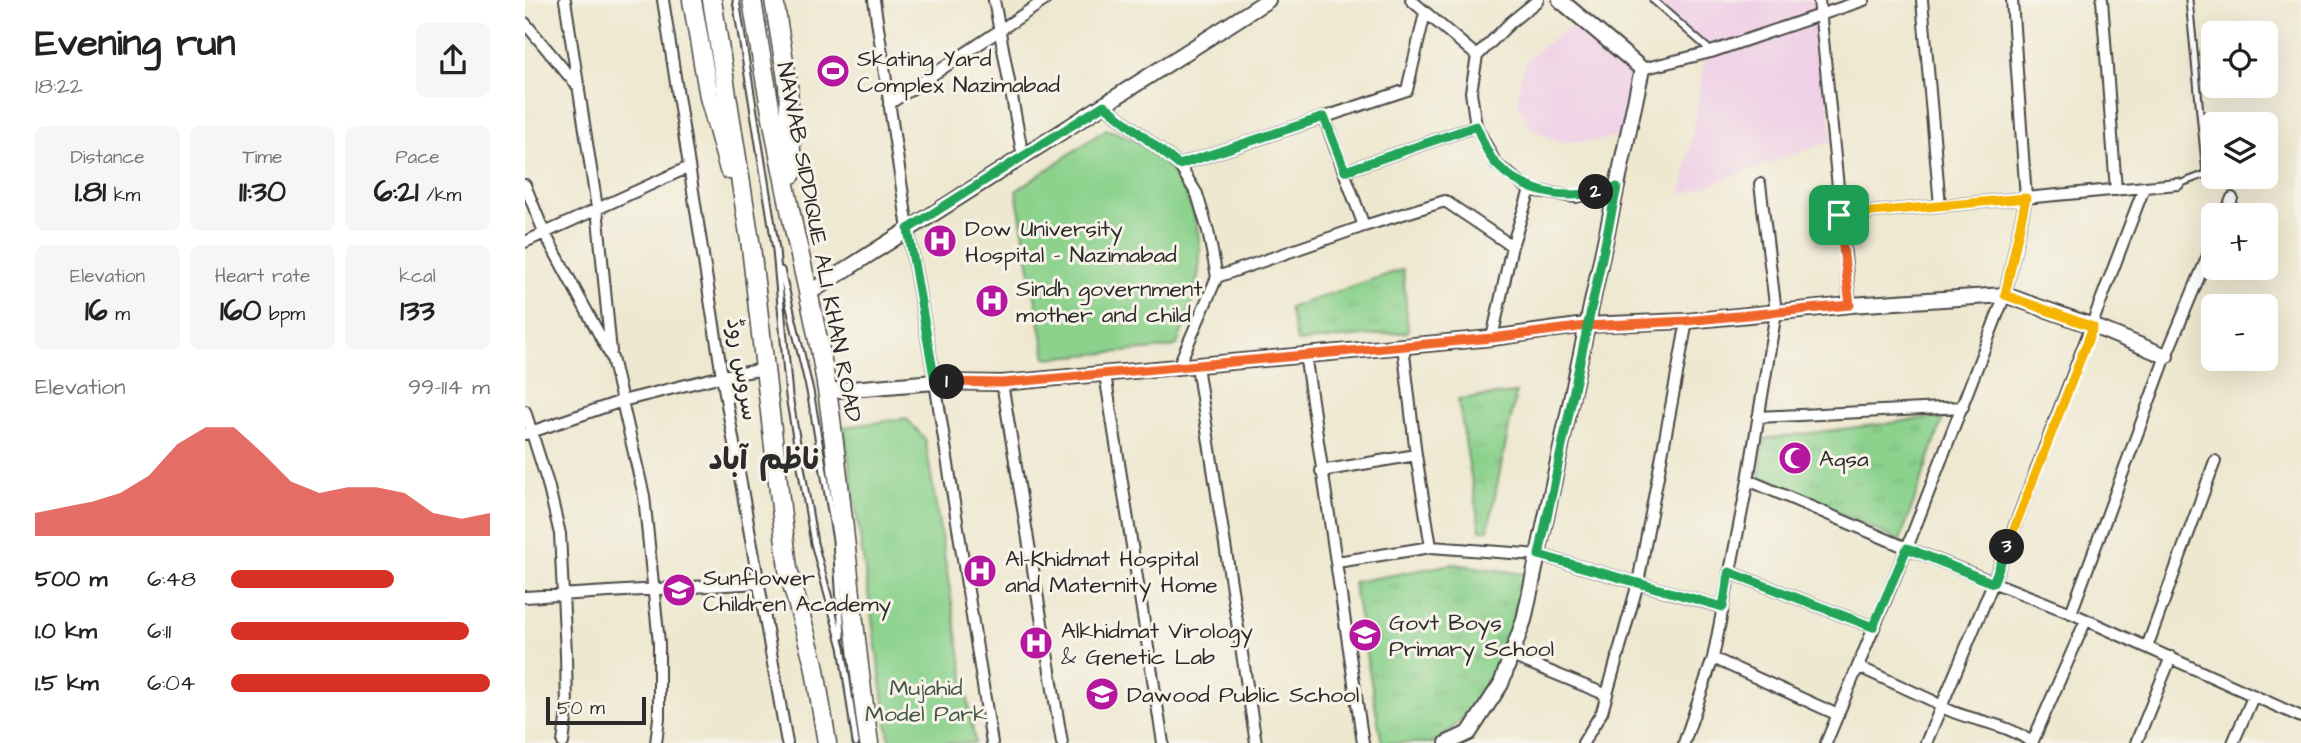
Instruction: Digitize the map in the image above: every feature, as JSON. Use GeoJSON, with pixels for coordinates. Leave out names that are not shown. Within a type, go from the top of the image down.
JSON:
{"type":"FeatureCollection","features":[{"type":"Feature","properties":{"kind":"main road"},"geometry":{"type":"LineString","coordinates":[[692,0],[709,97],[751,247]]}},
{"type":"Feature","properties":{"kind":"main road"},"geometry":{"type":"LineString","coordinates":[[712,0],[751,247],[788,569],[814,664],[827,743]]}},
{"type":"Feature","properties":{"kind":"main road","name":"NAWAB SIDDIQUE ALI KHAN ROAD"},"geometry":{"type":"LineString","coordinates":[[752,0],[766,90],[810,293],[827,391],[869,743]]}},
{"type":"Feature","properties":{"kind":"main road"},"geometry":{"type":"LineString","coordinates":[[774,0],[788,85],[795,231]]}},
{"type":"Feature","properties":{"kind":"street"},"geometry":{"type":"LineString","coordinates":[[565,0],[597,208],[612,358],[644,496],[659,643],[659,718],[656,743]]}},
{"type":"Feature","properties":{"kind":"street","name":"سروس روڈ"},"geometry":{"type":"LineString","coordinates":[[663,0],[722,376],[787,743]]}},
{"type":"Feature","properties":{"kind":"street"},"geometry":{"type":"LineString","coordinates":[[874,0],[908,229],[992,743]]}},
{"type":"Feature","properties":{"kind":"street"},"geometry":{"type":"LineString","coordinates":[[994,0],[1023,157]]}},
{"type":"Feature","properties":{"kind":"street"},"geometry":{"type":"LineString","coordinates":[[889,104],[1045,0]]}},
{"type":"Feature","properties":{"kind":"street"},"geometry":{"type":"LineString","coordinates":[[810,293],[1268,0]]}},
{"type":"Feature","properties":{"kind":"street"},"geometry":{"type":"LineString","coordinates":[[1412,0],[1478,56]]}},
{"type":"Feature","properties":{"kind":"street"},"geometry":{"type":"LineString","coordinates":[[1538,0],[1511,22],[1478,56],[1471,92],[1476,126],[1496,164],[1530,190],[1576,197],[1617,187]]}},
{"type":"Feature","properties":{"kind":"street"},"geometry":{"type":"LineString","coordinates":[[1560,0],[1642,69]]}},
{"type":"Feature","properties":{"kind":"street"},"geometry":{"type":"LineString","coordinates":[[1819,0],[1850,305]]}},
{"type":"Feature","properties":{"kind":"street"},"geometry":{"type":"LineString","coordinates":[[1642,69],[1711,52],[1864,0]]}},
{"type":"Feature","properties":{"kind":"street"},"geometry":{"type":"LineString","coordinates":[[1922,0],[1940,206]]}},
{"type":"Feature","properties":{"kind":"street"},"geometry":{"type":"LineString","coordinates":[[1826,743],[1907,548],[2005,295],[2026,198],[2012,0]]}},
{"type":"Feature","properties":{"kind":"street"},"geometry":{"type":"LineString","coordinates":[[2102,0],[2116,190]]}},
{"type":"Feature","properties":{"kind":"street"},"geometry":{"type":"LineString","coordinates":[[1179,165],[1407,90],[1425,13]]}},
{"type":"Feature","properties":{"kind":"street"},"geometry":{"type":"LineString","coordinates":[[525,23],[580,89]]}},
{"type":"Feature","properties":{"kind":"street"},"geometry":{"type":"LineString","coordinates":[[1447,743],[1473,738],[1501,684],[1524,620],[1642,69]]}},
{"type":"Feature","properties":{"kind":"street"},"geometry":{"type":"LineString","coordinates":[[1104,105],[1179,165],[1197,194],[1208,231],[1217,277],[1178,367]]}},
{"type":"Feature","properties":{"kind":"street"},"geometry":{"type":"LineString","coordinates":[[1324,117],[1364,226]]}},
{"type":"Feature","properties":{"kind":"street"},"geometry":{"type":"LineString","coordinates":[[1345,171],[1476,126]]}},
{"type":"Feature","properties":{"kind":"street"},"geometry":{"type":"LineString","coordinates":[[525,242],[689,167]]}},
{"type":"Feature","properties":{"kind":"street"},"geometry":{"type":"LineString","coordinates":[[1685,743],[1713,658],[1748,480],[1776,312],[1761,184]]}},
{"type":"Feature","properties":{"kind":"street"},"geometry":{"type":"LineString","coordinates":[[1839,215],[2178,184]]}},
{"type":"Feature","properties":{"kind":"street"},"geometry":{"type":"LineString","coordinates":[[525,185],[544,232],[612,358]]}},
{"type":"Feature","properties":{"kind":"street"},"geometry":{"type":"LineString","coordinates":[[1926,743],[1993,583],[2144,188]]}},
{"type":"Feature","properties":{"kind":"street"},"geometry":{"type":"LineString","coordinates":[[1492,338],[1512,246],[1530,190]]}},
{"type":"Feature","properties":{"kind":"street"},"geometry":{"type":"LineString","coordinates":[[2230,203],[2232,198]]}},
{"type":"Feature","properties":{"kind":"street"},"geometry":{"type":"LineString","coordinates":[[1217,277],[1445,201],[1512,246]]}},
{"type":"Feature","properties":{"kind":"street"},"geometry":{"type":"LineString","coordinates":[[2071,613],[2166,356],[2201,273]]}},
{"type":"Feature","properties":{"kind":"street"},"geometry":{"type":"LineString","coordinates":[[827,391],[935,382],[1002,383],[1492,338],[1586,326],[1686,321],[1850,305],[2005,295],[2166,356]]}},
{"type":"Feature","properties":{"kind":"street"},"geometry":{"type":"LineString","coordinates":[[1583,743],[1602,712],[1638,583],[1686,321]]}},
{"type":"Feature","properties":{"kind":"street"},"geometry":{"type":"LineString","coordinates":[[1403,345],[1416,455],[1431,547]]}},
{"type":"Feature","properties":{"kind":"street"},"geometry":{"type":"LineString","coordinates":[[1305,354],[1363,743]]}},
{"type":"Feature","properties":{"kind":"street"},"geometry":{"type":"LineString","coordinates":[[1197,366],[1256,743]]}},
{"type":"Feature","properties":{"kind":"street"},"geometry":{"type":"LineString","coordinates":[[529,433],[622,401],[722,376],[766,369]]}},
{"type":"Feature","properties":{"kind":"street"},"geometry":{"type":"LineString","coordinates":[[1105,374],[1163,743]]}},
{"type":"Feature","properties":{"kind":"street"},"geometry":{"type":"LineString","coordinates":[[1002,383],[1062,743]]}},
{"type":"Feature","properties":{"kind":"street"},"geometry":{"type":"LineString","coordinates":[[1758,417],[1963,407]]}},
{"type":"Feature","properties":{"kind":"street"},"geometry":{"type":"LineString","coordinates":[[525,411],[529,433],[548,484],[560,534],[567,711],[563,743]]}},
{"type":"Feature","properties":{"kind":"street"},"geometry":{"type":"LineString","coordinates":[[1321,471],[1416,455]]}},
{"type":"Feature","properties":{"kind":"street"},"geometry":{"type":"LineString","coordinates":[[2147,647],[2215,461]]}},
{"type":"Feature","properties":{"kind":"street"},"geometry":{"type":"LineString","coordinates":[[1748,480],[1907,548],[2071,613],[2301,718]]}},
{"type":"Feature","properties":{"kind":"street"},"geometry":{"type":"LineString","coordinates":[[1337,562],[1431,547],[1539,555],[1723,607]]}},
{"type":"Feature","properties":{"kind":"street"},"geometry":{"type":"LineString","coordinates":[[1729,572],[1873,627]]}},
{"type":"Feature","properties":{"kind":"street"},"geometry":{"type":"LineString","coordinates":[[525,597],[759,583]]}},
{"type":"Feature","properties":{"kind":"street"},"geometry":{"type":"LineString","coordinates":[[1859,667],[1941,707],[1989,722],[2024,736],[2032,743],[2086,620]]}},
{"type":"Feature","properties":{"kind":"street"},"geometry":{"type":"LineString","coordinates":[[1512,656],[1607,695]]}},
{"type":"Feature","properties":{"kind":"street"},"geometry":{"type":"LineString","coordinates":[[2136,743],[2171,657]]}},
{"type":"Feature","properties":{"kind":"street"},"geometry":{"type":"LineString","coordinates":[[1713,658],[1838,715]]}},
{"type":"Feature","properties":{"kind":"street"},"geometry":{"type":"LineString","coordinates":[[2234,743],[2253,697]]}},
{"type":"Feature","properties":{"kind":"lane"},"geometry":{"type":"LineString","coordinates":[[736,0],[776,250],[789,396],[814,543],[842,647]]}},
{"type":"Feature","properties":{"kind":"lane"},"geometry":{"type":"LineString","coordinates":[[1653,0],[1711,52]]}},
{"type":"Feature","properties":{"kind":"lane"},"geometry":{"type":"LineString","coordinates":[[2178,184],[2206,174],[2189,0]]}},
{"type":"Feature","properties":{"kind":"lane"},"geometry":{"type":"LineString","coordinates":[[776,250],[810,391],[836,540],[842,647],[856,743]]}},
{"type":"Feature","properties":{"kind":"shaded area"},"geometry":{"type":"Polygon","coordinates":[[[1653,0],[1819,0],[1832,141],[1682,195],[1706,53],[1710,52],[1653,0]]]}},
{"type":"Feature","properties":{"kind":"shaded area"},"geometry":{"type":"Polygon","coordinates":[[[1581,18],[1642,69],[1628,133],[1598,141],[1562,142],[1534,131],[1527,121],[1520,109],[1520,80],[1529,57],[1581,18]]]}},
{"type":"Feature","properties":{"kind":"green space"},"geometry":{"type":"Polygon","coordinates":[[[1106,129],[1150,149],[1173,173],[1187,197],[1196,224],[1200,250],[1193,298],[1177,345],[1170,348],[1046,358],[1016,191],[1106,129]]]}},
{"type":"Feature","properties":{"kind":"green space"},"geometry":{"type":"Polygon","coordinates":[[[1403,269],[1408,332],[1297,342],[1289,308],[1403,269]]]}},
{"type":"Feature","properties":{"kind":"green space"},"geometry":{"type":"Polygon","coordinates":[[[1516,393],[1488,530],[1480,530],[1458,399],[1516,393]]]}},
{"type":"Feature","properties":{"kind":"green space"},"geometry":{"type":"Polygon","coordinates":[[[1944,416],[1900,541],[1759,477],[1765,439],[1944,416]]]}},
{"type":"Feature","properties":{"kind":"green space","name":"Mujahid Model Park"},"geometry":{"type":"Polygon","coordinates":[[[906,418],[925,439],[975,743],[890,743],[844,427],[906,418]]]}},
{"type":"Feature","properties":{"kind":"green space"},"geometry":{"type":"Polygon","coordinates":[[[1453,564],[1526,574],[1502,658],[1469,712],[1444,736],[1433,743],[1382,743],[1353,582],[1453,564]]]}},
{"type":"Feature","properties":{"kind":"place","name":"Skating Yard Complex Nazimabad"},"geometry":{"type":"Point","coordinates":[833,71]}},
{"type":"Feature","properties":{"kind":"place","name":"Dow University Hospital - Nazimabad"},"geometry":{"type":"Point","coordinates":[940,241]}},
{"type":"Feature","properties":{"kind":"place","name":"Sindh government mother and child"},"geometry":{"type":"Point","coordinates":[992,301]}},
{"type":"Feature","properties":{"kind":"place","name":"Aqsa"},"geometry":{"type":"Point","coordinates":[1795,458]}},
{"type":"Feature","properties":{"kind":"place","name":"Al-Khidmat Hospital and Maternity Home"},"geometry":{"type":"Point","coordinates":[980,571]}},
{"type":"Feature","properties":{"kind":"place","name":"Sunflower Children Academy"},"geometry":{"type":"Point","coordinates":[679,590]}},
{"type":"Feature","properties":{"kind":"place","name":"Govt Boys Primary School"},"geometry":{"type":"Point","coordinates":[1365,635]}},
{"type":"Feature","properties":{"kind":"place","name":"Alkhidmat Virology & Genetic Lab"},"geometry":{"type":"Point","coordinates":[1036,643]}},
{"type":"Feature","properties":{"kind":"place","name":"Dawood Public School"},"geometry":{"type":"Point","coordinates":[1102,694]}},
{"type":"Feature","properties":{"kind":"district","name":"ناظم آباد"},"geometry":{"type":"Point","coordinates":[764,459]}},
{"type":"Feature","properties":{"kind":"route"},"geometry":{"type":"LineString","coordinates":[[1839,215],[1850,305],[1686,321],[1586,326],[1492,338],[1002,383],[935,382],[908,229],[1104,105],[1179,165],[1324,117],[1345,171],[1476,126],[1496,164],[1530,190],[1576,197],[1617,187],[1586,326],[1539,555],[1723,607],[1729,572],[1873,627],[1907,548],[1993,583],[2093,327],[2005,295],[2026,198],[1839,215]]}}]}
